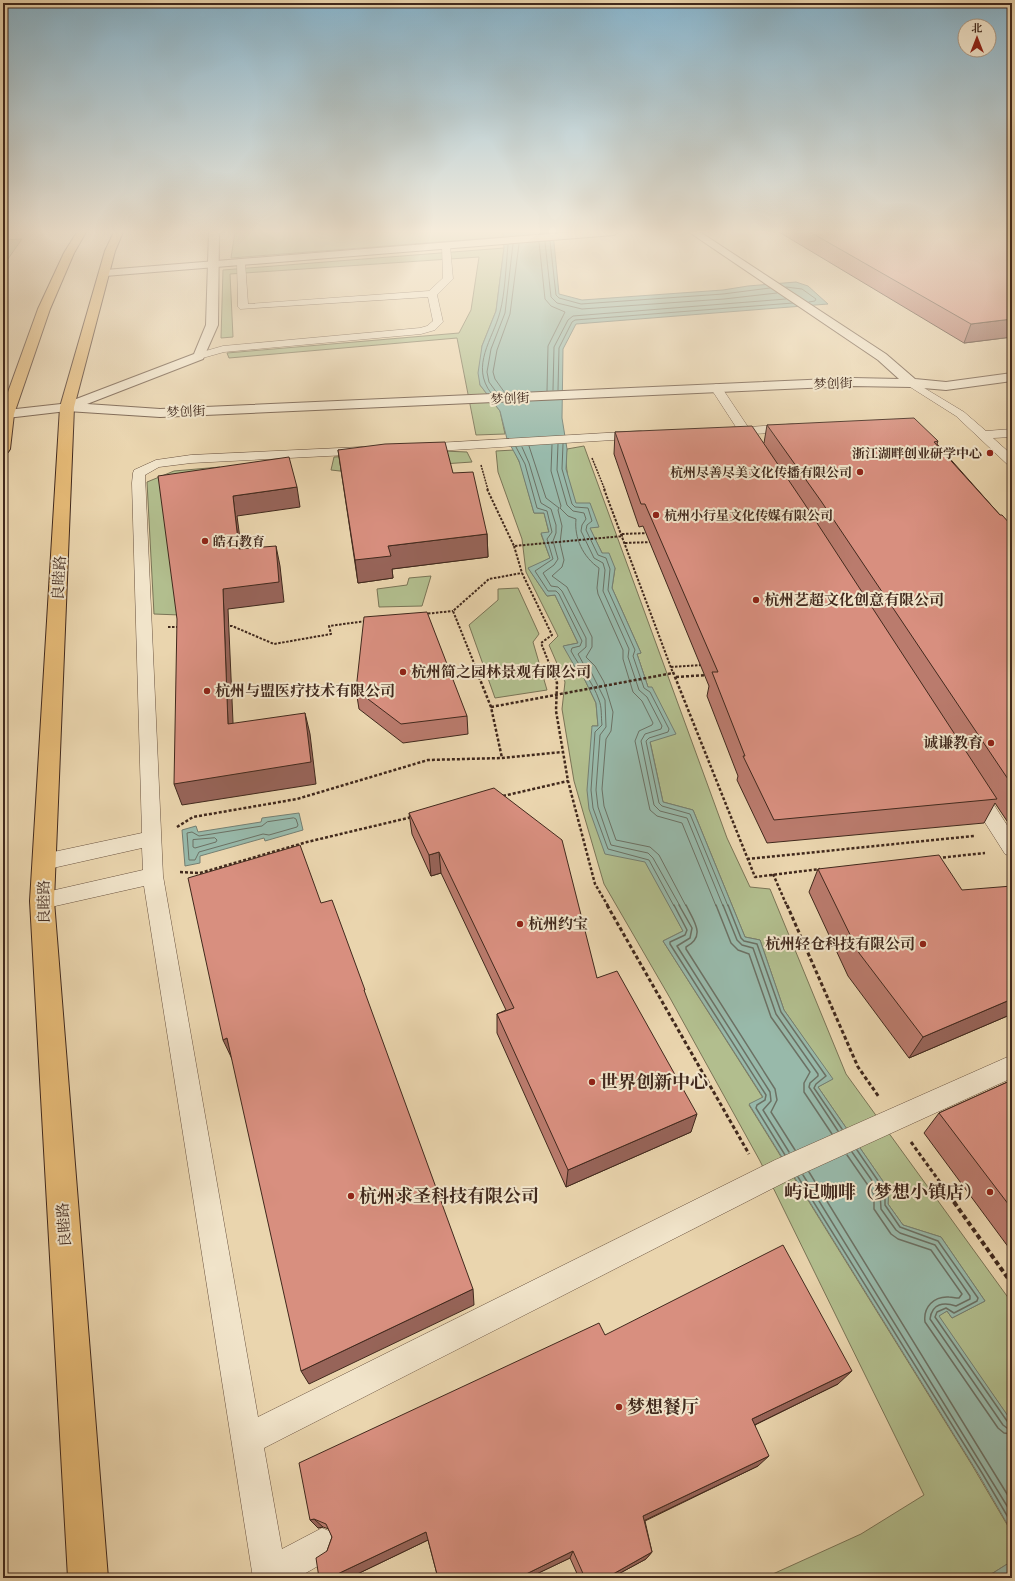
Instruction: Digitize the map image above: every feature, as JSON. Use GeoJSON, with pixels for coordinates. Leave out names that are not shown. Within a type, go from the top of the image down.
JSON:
{"type":"FeatureCollection","features":[{"type":"Feature","properties":{"kind":"main road"},"geometry":{"type":"LineString","coordinates":[[3,449],[7,414],[45,306]]}},
{"type":"Feature","properties":{"kind":"main road","name":"良睦路"},"geometry":{"type":"LineString","coordinates":[[88,1578],[42,901],[67,407],[95,306]]}},
{"type":"Feature","properties":{"kind":"street"},"geometry":{"type":"LineString","coordinates":[[67,407],[199,356],[212,325],[212,306]]}},
{"type":"Feature","properties":{"kind":"street"},"geometry":{"type":"LineString","coordinates":[[804,306],[882,357],[911,383]]}},
{"type":"Feature","properties":{"kind":"street","name":"梦创街"},"geometry":{"type":"LineString","coordinates":[[7,414],[67,407],[160,413],[853,382],[911,383],[946,386],[1012,377]]}},
{"type":"Feature","properties":{"kind":"lane"},"geometry":{"type":"LineString","coordinates":[[243,306],[243,307],[261,306]]}},
{"type":"Feature","properties":{"kind":"lane"},"geometry":{"type":"LineString","coordinates":[[199,356],[223,349],[421,331],[431,328],[438,322],[435,306]]}},
{"type":"Feature","properties":{"kind":"lane"},"geometry":{"type":"LineString","coordinates":[[911,383],[960,414],[1012,462]]}},
{"type":"Feature","properties":{"kind":"lane"},"geometry":{"type":"LineString","coordinates":[[716,387],[757,449]]}},
{"type":"Feature","properties":{"kind":"lane"},"geometry":{"type":"LineString","coordinates":[[720,432],[807,428]]}},
{"type":"Feature","properties":{"kind":"lane"},"geometry":{"type":"LineString","coordinates":[[983,435],[1012,433]]}},
{"type":"Feature","properties":{"kind":"lane"},"geometry":{"type":"LineString","coordinates":[[406,449],[657,435]]}},
{"type":"Feature","properties":{"kind":"lane"},"geometry":{"type":"LineString","coordinates":[[322,1546],[269,1575],[153,876],[138,483],[139,473],[156,464],[191,459],[374,451]]}},
{"type":"Feature","properties":{"kind":"lane"},"geometry":{"type":"LineString","coordinates":[[968,781],[1012,849]]}},
{"type":"Feature","properties":{"kind":"lane"},"geometry":{"type":"LineString","coordinates":[[44,862],[152,838]]}},
{"type":"Feature","properties":{"kind":"lane"},"geometry":{"type":"LineString","coordinates":[[42,901],[153,876]]}},
{"type":"Feature","properties":{"kind":"lane"},"geometry":{"type":"LineString","coordinates":[[247,1440],[784,1169],[1012,1066]]}},
{"type":"Feature","properties":{"kind":"path"},"geometry":{"type":"LineString","coordinates":[[485,445],[478,451],[486,486],[514,546],[522,573],[552,635],[541,643],[557,683],[556,711],[568,781],[595,884],[750,1157]]}},
{"type":"Feature","properties":{"kind":"path"},"geometry":{"type":"LineString","coordinates":[[592,456],[673,673],[676,677],[747,859],[756,877],[821,869]]}},
{"type":"Feature","properties":{"kind":"path"},"geometry":{"type":"LineString","coordinates":[[514,546],[540,545],[622,535],[653,533]]}},
{"type":"Feature","properties":{"kind":"path"},"geometry":{"type":"LineString","coordinates":[[625,543],[656,542]]}},
{"type":"Feature","properties":{"kind":"path"},"geometry":{"type":"LineString","coordinates":[[422,615],[453,611],[489,579],[522,573]]}},
{"type":"Feature","properties":{"kind":"path"},"geometry":{"type":"LineString","coordinates":[[453,611],[491,707],[502,758]]}},
{"type":"Feature","properties":{"kind":"path"},"geometry":{"type":"LineString","coordinates":[[225,626],[232,626],[274,644],[331,634],[329,626],[368,621]]}},
{"type":"Feature","properties":{"kind":"path"},"geometry":{"type":"LineString","coordinates":[[143,628],[183,627]]}},
{"type":"Feature","properties":{"kind":"path"},"geometry":{"type":"LineString","coordinates":[[671,667],[709,665]]}},
{"type":"Feature","properties":{"kind":"path"},"geometry":{"type":"LineString","coordinates":[[491,707],[673,673]]}},
{"type":"Feature","properties":{"kind":"path"},"geometry":{"type":"LineString","coordinates":[[676,677],[715,675]]}},
{"type":"Feature","properties":{"kind":"path"},"geometry":{"type":"LineString","coordinates":[[193,817],[297,799],[428,760],[502,758],[563,752]]}},
{"type":"Feature","properties":{"kind":"path"},"geometry":{"type":"LineString","coordinates":[[495,798],[568,781]]}},
{"type":"Feature","properties":{"kind":"path"},"geometry":{"type":"LineString","coordinates":[[200,873],[307,842],[413,817]]}},
{"type":"Feature","properties":{"kind":"path"},"geometry":{"type":"LineString","coordinates":[[747,859],[1002,833]]}},
{"type":"Feature","properties":{"kind":"path"},"geometry":{"type":"LineString","coordinates":[[932,858],[988,853]]}},
{"type":"Feature","properties":{"kind":"path"},"geometry":{"type":"LineString","coordinates":[[773,874],[858,1067],[879,1098]]}},
{"type":"Feature","properties":{"kind":"path"},"geometry":{"type":"LineString","coordinates":[[908,1137],[1012,1284]]}},
{"type":"Feature","properties":{"kind":"green space"},"geometry":{"type":"Polygon","coordinates":[[[222,306],[232,306],[233,337],[221,338],[222,306]]]}},
{"type":"Feature","properties":{"kind":"green space"},"geometry":{"type":"Polygon","coordinates":[[[472,306],[497,306],[482,346],[480,385],[500,411],[505,434],[476,435],[457,338],[229,358],[227,353],[459,333],[472,306]]]}},
{"type":"Feature","properties":{"kind":"green space"},"geometry":{"type":"Polygon","coordinates":[[[584,446],[727,838],[750,887],[770,889],[846,1074],[1012,1303],[1012,1422],[938,1316],[947,1311],[952,1318],[985,1301],[941,1237],[903,1225],[888,1204],[889,1190],[818,1087],[832,1079],[784,1010],[760,940],[745,937],[693,810],[663,802],[650,741],[675,733],[648,687],[637,654],[641,653],[612,588],[615,568],[602,553],[589,527],[598,527],[581,510],[573,499],[567,469],[567,449],[584,446]]]}},
{"type":"Feature","properties":{"kind":"green space"},"geometry":{"type":"Polygon","coordinates":[[[514,450],[521,466],[534,513],[544,513],[549,533],[541,534],[550,558],[529,569],[547,596],[555,595],[578,643],[564,646],[582,674],[596,703],[598,726],[592,726],[646,861],[683,931],[663,941],[763,1098],[749,1105],[972,1465],[1012,1533],[1012,1561],[985,1578],[764,1578],[861,1534],[924,1495],[760,1161],[670,998],[604,884],[574,781],[562,709],[565,682],[549,645],[558,636],[526,572],[522,539],[498,472],[496,451],[514,450]]]}},
{"type":"Feature","properties":{"kind":"green space"},"geometry":{"type":"Polygon","coordinates":[[[443,451],[467,452],[472,462],[340,471],[331,470],[334,457],[443,451]]]}},
{"type":"Feature","properties":{"kind":"green space"},"geometry":{"type":"Polygon","coordinates":[[[220,467],[228,484],[180,615],[154,614],[147,482],[174,471],[220,467]]]}},
{"type":"Feature","properties":{"kind":"green space"},"geometry":{"type":"Polygon","coordinates":[[[431,576],[422,606],[379,607],[377,589],[407,585],[409,578],[431,576]]]}},
{"type":"Feature","properties":{"kind":"green space"},"geometry":{"type":"Polygon","coordinates":[[[518,588],[539,634],[533,642],[547,690],[495,698],[469,625],[498,600],[498,589],[518,588]]]}},
{"type":"Feature","properties":{"kind":"water"},"geometry":{"type":"Polygon","coordinates":[[[497,306],[806,306],[576,324],[563,349],[562,418],[567,449],[566,469],[576,503],[590,503],[599,527],[590,528],[602,553],[609,553],[615,568],[612,588],[641,653],[637,654],[648,687],[652,687],[676,734],[650,742],[663,802],[693,810],[745,937],[760,940],[784,1010],[833,1079],[818,1087],[889,1190],[888,1204],[903,1225],[941,1237],[985,1301],[952,1318],[947,1311],[939,1316],[1012,1422],[1012,1532],[979,1475],[749,1104],[763,1097],[663,941],[683,931],[645,862],[605,854],[589,809],[587,790],[592,726],[598,726],[596,703],[582,674],[579,674],[563,646],[578,643],[555,595],[547,596],[528,568],[550,558],[541,533],[549,532],[544,513],[534,513],[519,461],[507,439],[500,411],[480,385],[478,373],[482,346],[497,306]]]}},
{"type":"Feature","properties":{"kind":"water"},"geometry":{"type":"Polygon","coordinates":[[[299,813],[303,830],[265,841],[264,838],[200,856],[200,863],[185,866],[182,830],[196,826],[198,832],[261,822],[262,818],[299,813]]]}},
{"type":"Feature","properties":{"kind":"water"},"geometry":{"type":"Polygon","coordinates":[[[1012,1561],[1012,1578],[985,1578],[1012,1561]]]}},
{"type":"Feature","properties":{"kind":"building"},"geometry":{"type":"Polygon","coordinates":[[[939,306],[1012,306],[1012,319],[971,324],[939,306]]]}},
{"type":"Feature","properties":{"kind":"building"},"geometry":{"type":"Polygon","coordinates":[[[914,418],[938,441],[934,442],[1000,515],[1002,515],[1012,526],[1012,785],[821,501],[767,425],[914,418]]]}},
{"type":"Feature","properties":{"kind":"building"},"geometry":{"type":"Polygon","coordinates":[[[752,426],[997,799],[774,820],[743,756],[745,756],[712,672],[718,672],[645,504],[641,504],[615,432],[752,426]]]}},
{"type":"Feature","properties":{"kind":"building"},"geometry":{"type":"Polygon","coordinates":[[[445,442],[453,473],[473,472],[487,534],[388,546],[391,556],[355,560],[338,450],[385,444],[445,442]]]}},
{"type":"Feature","properties":{"kind":"building"},"geometry":{"type":"Polygon","coordinates":[[[289,457],[297,487],[233,496],[239,549],[276,546],[279,582],[223,589],[228,724],[305,713],[311,762],[174,784],[177,619],[158,476],[289,457]]]}},
{"type":"Feature","properties":{"kind":"building","name":"杭州简之园林景观有限公司"},"geometry":{"type":"Polygon","coordinates":[[[427,612],[467,716],[401,724],[356,690],[364,617],[427,612]]]}},
{"type":"Feature","properties":{"kind":"building"},"geometry":{"type":"Polygon","coordinates":[[[494,788],[562,840],[597,978],[617,971],[697,1114],[568,1170],[497,1014],[514,1008],[439,852],[429,855],[409,813],[494,788]]]}},
{"type":"Feature","properties":{"kind":"building"},"geometry":{"type":"Polygon","coordinates":[[[300,845],[321,903],[332,900],[473,1289],[301,1371],[227,1038],[223,1040],[188,878],[300,845]]]}},
{"type":"Feature","properties":{"kind":"building","name":"杭州轻仓科技有限公司"},"geometry":{"type":"Polygon","coordinates":[[[939,855],[962,890],[1012,886],[1012,999],[923,1037],[859,953],[818,869],[939,855]]]}},
{"type":"Feature","properties":{"kind":"building"},"geometry":{"type":"Polygon","coordinates":[[[1012,1080],[1012,1209],[939,1113],[1012,1080]]]}},
{"type":"Feature","properties":{"kind":"building","name":"梦想餐厅"},"geometry":{"type":"Polygon","coordinates":[[[783,1245],[852,1371],[752,1419],[769,1456],[643,1516],[652,1552],[606,1578],[585,1578],[573,1551],[518,1578],[438,1578],[426,1532],[329,1578],[319,1578],[316,1558],[327,1551],[332,1537],[326,1524],[314,1519],[310,1520],[299,1463],[599,1323],[605,1335],[783,1245]]]}},
{"type":"Feature","properties":{"kind":"place","name":"浙江湖畔创业研学中心"},"geometry":{"type":"Point","coordinates":[990,453]}},
{"type":"Feature","properties":{"kind":"place","name":"杭州尽善尽美文化传播有限公司"},"geometry":{"type":"Point","coordinates":[860,472]}},
{"type":"Feature","properties":{"kind":"place","name":"杭州小行星文化传媒有限公司"},"geometry":{"type":"Point","coordinates":[656,515]}},
{"type":"Feature","properties":{"kind":"place","name":"皓石教育"},"geometry":{"type":"Point","coordinates":[205,541]}},
{"type":"Feature","properties":{"kind":"place","name":"杭州艺超文化创意有限公司"},"geometry":{"type":"Point","coordinates":[756,600]}},
{"type":"Feature","properties":{"kind":"place","name":"杭州简之园林景观有限公司"},"geometry":{"type":"Point","coordinates":[403,672]}},
{"type":"Feature","properties":{"kind":"place","name":"杭州与盟医疗技术有限公司"},"geometry":{"type":"Point","coordinates":[207,691]}},
{"type":"Feature","properties":{"kind":"place","name":"诚谦教育"},"geometry":{"type":"Point","coordinates":[991,743]}},
{"type":"Feature","properties":{"kind":"place","name":"杭州约宝"},"geometry":{"type":"Point","coordinates":[520,924]}},
{"type":"Feature","properties":{"kind":"place","name":"杭州轻仓科技有限公司"},"geometry":{"type":"Point","coordinates":[923,944]}},
{"type":"Feature","properties":{"kind":"place","name":"世界创新中心"},"geometry":{"type":"Point","coordinates":[592,1082]}},
{"type":"Feature","properties":{"kind":"place","name":"屿记咖啡（梦想小镇店）"},"geometry":{"type":"Point","coordinates":[990,1192]}},
{"type":"Feature","properties":{"kind":"place","name":"杭州求圣科技有限公司"},"geometry":{"type":"Point","coordinates":[351,1196]}},
{"type":"Feature","properties":{"kind":"place","name":"梦想餐厅"},"geometry":{"type":"Point","coordinates":[619,1407]}}]}
